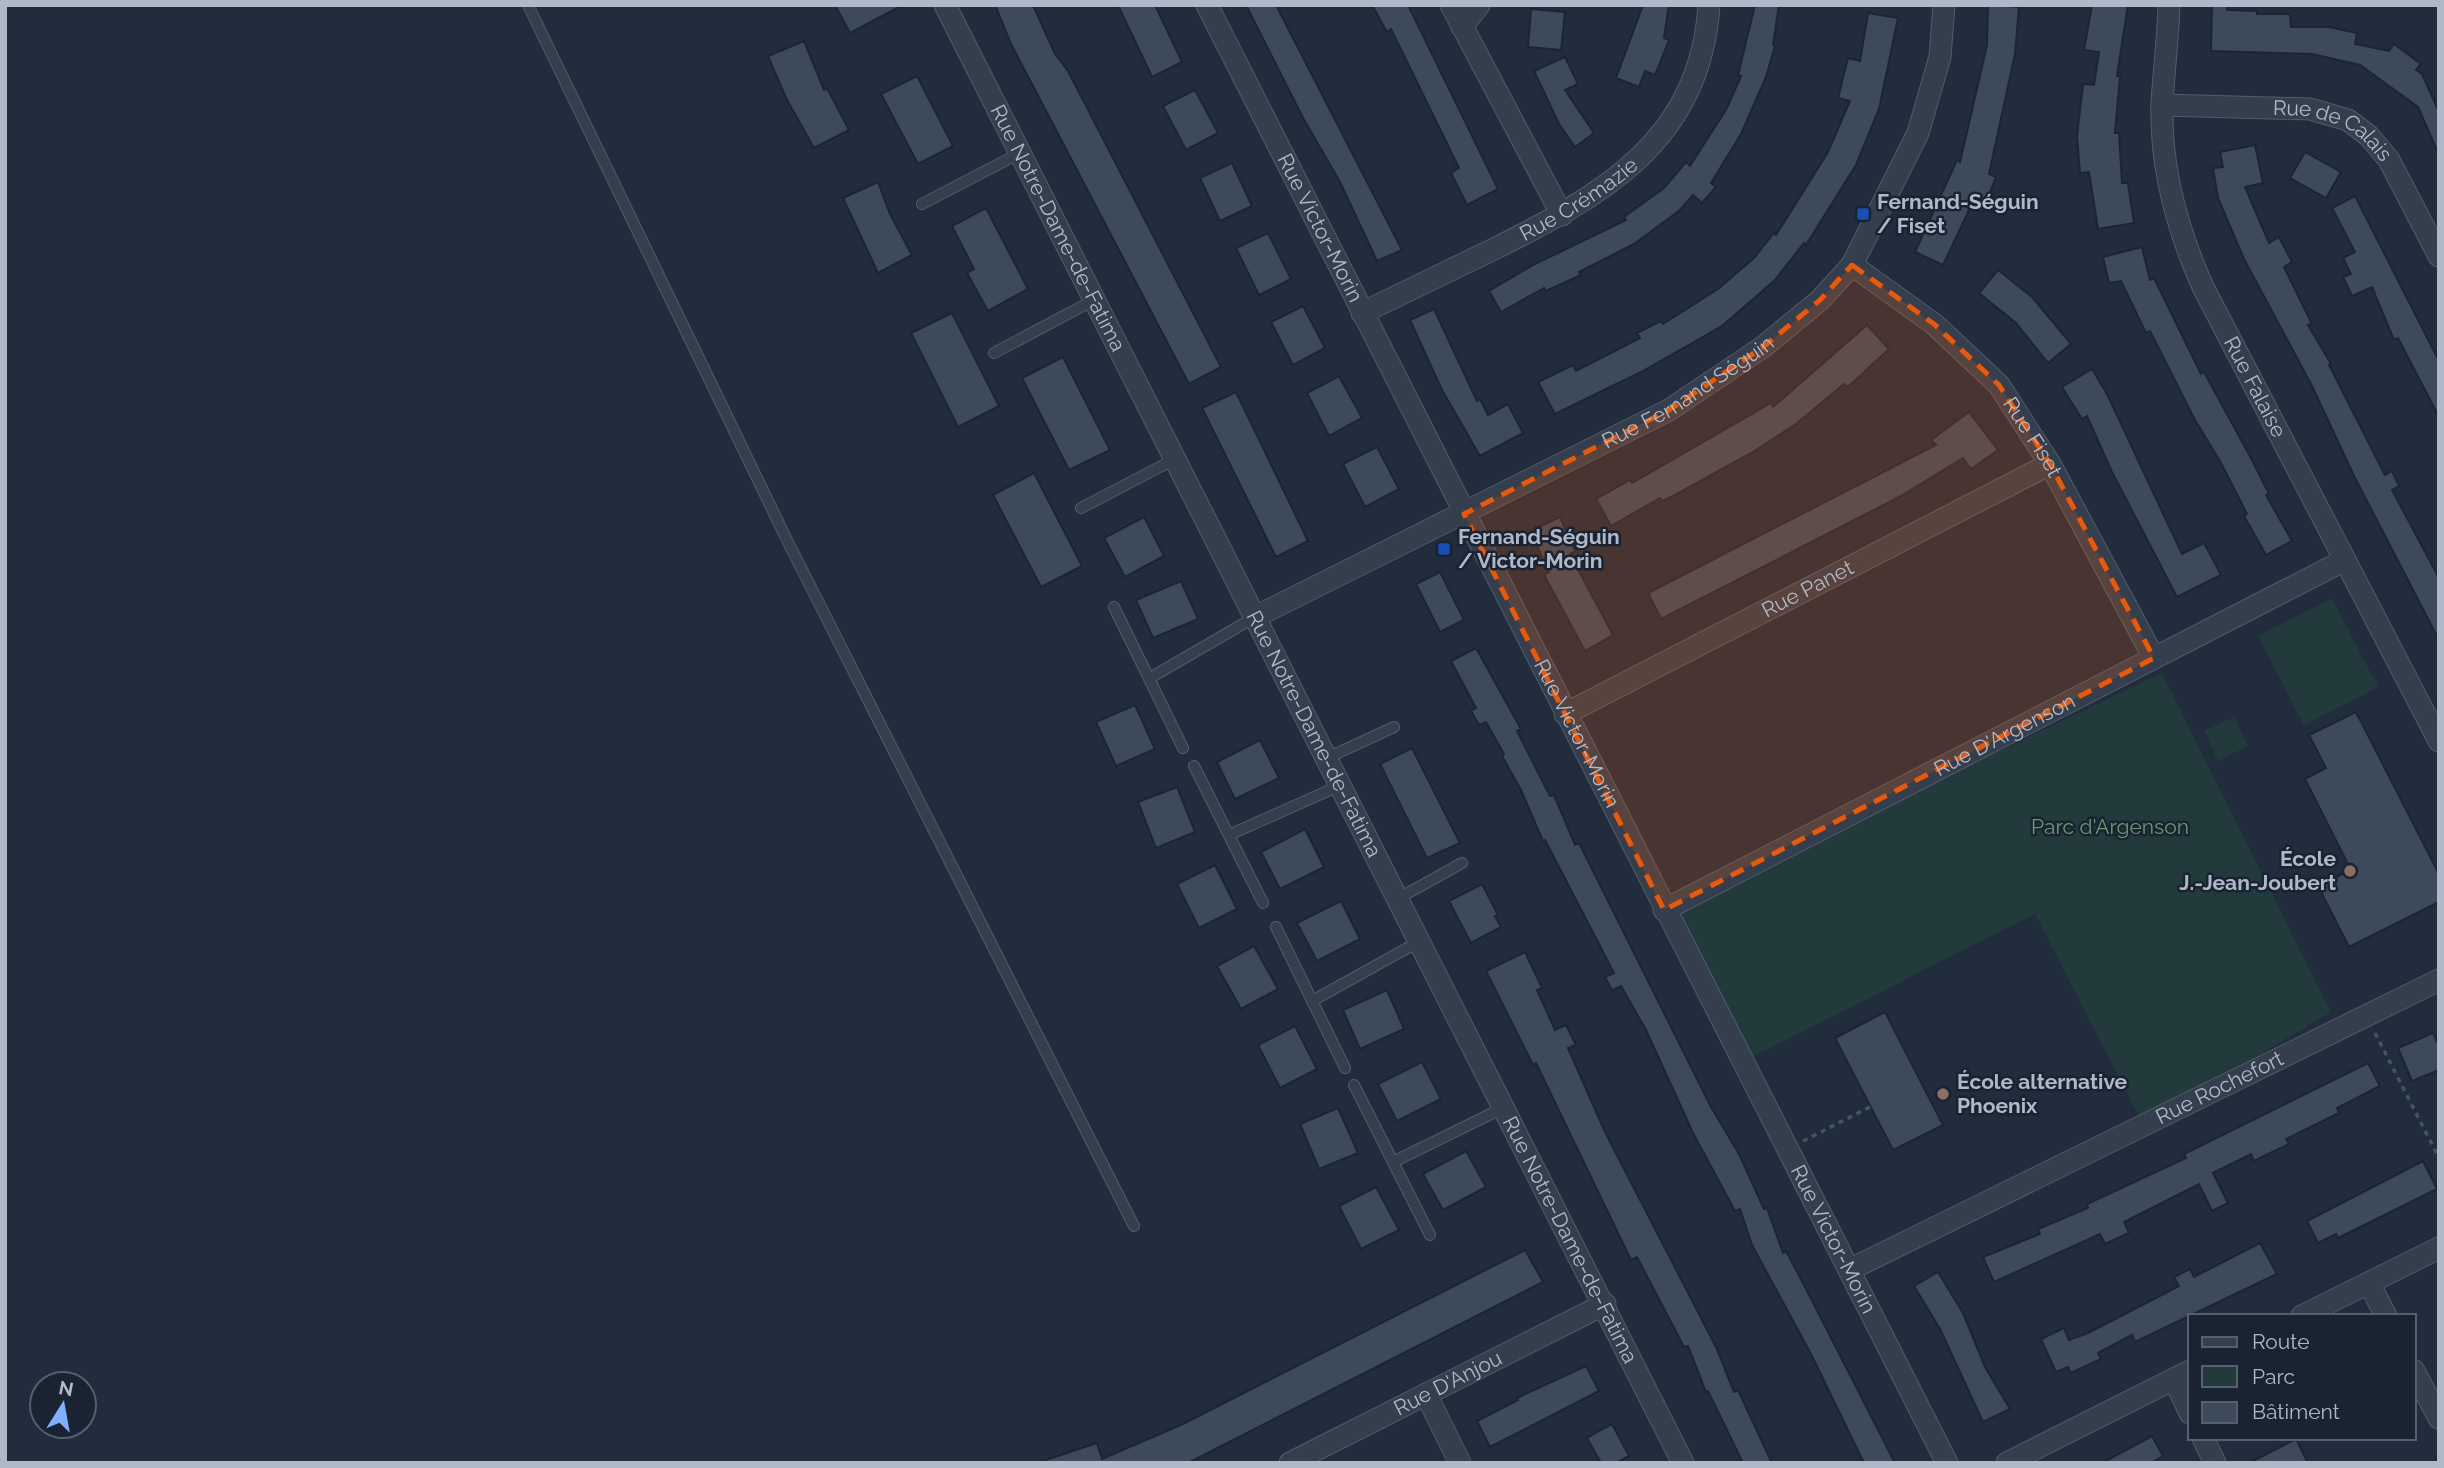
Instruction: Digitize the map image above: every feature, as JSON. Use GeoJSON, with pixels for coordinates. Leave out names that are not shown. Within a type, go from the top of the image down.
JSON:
{"type":"FeatureCollection","features":[{"type":"Feature","properties":{"kind":"street","name":"Rue Notre-Dame-de-Fatima"},"geometry":{"type":"LineString","coordinates":[[945,5],[1605,1304],[1683,1463]]}},
{"type":"Feature","properties":{"kind":"street","name":"Rue Victor-Morin"},"geometry":{"type":"LineString","coordinates":[[1207,5],[1947,1463]]}},
{"type":"Feature","properties":{"kind":"street"},"geometry":{"type":"LineString","coordinates":[[1451,5],[1562,215]]}},
{"type":"Feature","properties":{"kind":"street"},"geometry":{"type":"LineString","coordinates":[[1462,27],[1479,5]]}},
{"type":"Feature","properties":{"kind":"street","name":"Rue Crémazie"},"geometry":{"type":"LineString","coordinates":[[1362,313],[1562,215],[1620,177],[1657,139],[1685,96],[1707,35],[1709,5]]}},
{"type":"Feature","properties":{"kind":"street","name":"Rue Fernand Séguin"},"geometry":{"type":"LineString","coordinates":[[1255,617],[1669,410],[1763,347],[1820,300],[1852,265],[1918,133],[1940,57],[1944,5]]}},
{"type":"Feature","properties":{"kind":"street","name":"Rue Falaise"},"geometry":{"type":"LineString","coordinates":[[2169,5],[2162,105],[2165,153],[2172,198],[2193,266],[2439,741]]}},
{"type":"Feature","properties":{"kind":"street","name":"Rue de Calais"},"geometry":{"type":"LineString","coordinates":[[2162,105],[2309,109],[2348,120],[2369,136],[2389,160],[2439,256]]}},
{"type":"Feature","properties":{"kind":"street","name":"Rue Fiset"},"geometry":{"type":"LineString","coordinates":[[1852,265],[1934,324],[1999,385],[2050,464],[2154,658]]}},
{"type":"Feature","properties":{"kind":"street","name":"Rue Panet"},"geometry":{"type":"LineString","coordinates":[[1565,714],[2050,464]]}},
{"type":"Feature","properties":{"kind":"street","name":"Rue D'Argenson"},"geometry":{"type":"LineString","coordinates":[[1664,910],[2345,560]]}},
{"type":"Feature","properties":{"kind":"street","name":"Rue Rochefort"},"geometry":{"type":"LineString","coordinates":[[1849,1270],[2439,980]]}},
{"type":"Feature","properties":{"kind":"street"},"geometry":{"type":"LineString","coordinates":[[2306,1314],[2439,1248]]}},
{"type":"Feature","properties":{"kind":"street"},"geometry":{"type":"LineString","coordinates":[[2369,1283],[2385,1314]]}},
{"type":"Feature","properties":{"kind":"street","name":"Rue D'Anjou"},"geometry":{"type":"LineString","coordinates":[[1290,1463],[1605,1304]]}},
{"type":"Feature","properties":{"kind":"street"},"geometry":{"type":"LineString","coordinates":[[2007,1463],[2182,1375],[2188,1404]]}},
{"type":"Feature","properties":{"kind":"street"},"geometry":{"type":"LineString","coordinates":[[2416,1375],[2439,1418]]}},
{"type":"Feature","properties":{"kind":"street"},"geometry":{"type":"LineString","coordinates":[[1426,1394],[1460,1463]]}},
{"type":"Feature","properties":{"kind":"street"},"geometry":{"type":"LineString","coordinates":[[2204,1440],[2215,1463]]}},
{"type":"Feature","properties":{"kind":"lane"},"geometry":{"type":"LineString","coordinates":[[528,5],[786,538],[1134,1226]]}},
{"type":"Feature","properties":{"kind":"lane"},"geometry":{"type":"LineString","coordinates":[[922,204],[1020,153]]}},
{"type":"Feature","properties":{"kind":"lane"},"geometry":{"type":"LineString","coordinates":[[994,353],[1094,300]]}},
{"type":"Feature","properties":{"kind":"lane"},"geometry":{"type":"LineString","coordinates":[[1081,508],[1175,459]]}},
{"type":"Feature","properties":{"kind":"lane"},"geometry":{"type":"LineString","coordinates":[[1114,607],[1183,748]]}},
{"type":"Feature","properties":{"kind":"lane"},"geometry":{"type":"LineString","coordinates":[[1150,678],[1255,617]]}},
{"type":"Feature","properties":{"kind":"lane"},"geometry":{"type":"LineString","coordinates":[[1327,758],[1394,727]]}},
{"type":"Feature","properties":{"kind":"lane"},"geometry":{"type":"LineString","coordinates":[[1194,766],[1263,902]]}},
{"type":"Feature","properties":{"kind":"lane"},"geometry":{"type":"LineString","coordinates":[[1229,835],[1341,785]]}},
{"type":"Feature","properties":{"kind":"lane"},"geometry":{"type":"LineString","coordinates":[[1399,898],[1462,863]]}},
{"type":"Feature","properties":{"kind":"lane"},"geometry":{"type":"LineString","coordinates":[[1276,928],[1345,1068]]}},
{"type":"Feature","properties":{"kind":"lane"},"geometry":{"type":"LineString","coordinates":[[1312,1001],[1420,941]]}},
{"type":"Feature","properties":{"kind":"lane"},"geometry":{"type":"LineString","coordinates":[[1354,1085],[1430,1235]]}},
{"type":"Feature","properties":{"kind":"lane"},"geometry":{"type":"LineString","coordinates":[[1394,1163],[1505,1107]]}},
{"type":"Feature","properties":{"kind":"path"},"geometry":{"type":"LineString","coordinates":[[2366,1016],[2439,1158]]}},
{"type":"Feature","properties":{"kind":"path"},"geometry":{"type":"LineString","coordinates":[[1786,1149],[1871,1107]]}},
{"type":"Feature","properties":{"kind":"highlighted area"},"geometry":{"type":"Polygon","coordinates":[[[1852,265],[1934,324],[1999,385],[2050,464],[2154,658],[1664,910],[1464,514],[1669,410],[1763,347],[1820,300],[1852,265]]]}},
{"type":"Feature","properties":{"kind":"green space"},"geometry":{"type":"Polygon","coordinates":[[[2332,598],[2378,687],[2304,725],[2258,636],[2332,598]]]}},
{"type":"Feature","properties":{"kind":"green space","name":"Parc d'Argenson"},"geometry":{"type":"Polygon","coordinates":[[[2162,673],[2331,1012],[2143,1124],[2035,914],[1750,1058],[1668,910],[2162,673]]]}},
{"type":"Feature","properties":{"kind":"green space"},"geometry":{"type":"Polygon","coordinates":[[[2234,717],[2248,746],[2218,761],[2204,731],[2234,717]]]}},
{"type":"Feature","properties":{"kind":"building"},"geometry":{"type":"Polygon","coordinates":[[[835,5],[903,5],[850,33],[835,5]]]}},
{"type":"Feature","properties":{"kind":"building"},"geometry":{"type":"Polygon","coordinates":[[[995,5],[1033,5],[1055,54],[1068,71],[1221,367],[1189,384],[1011,44],[995,5]]]}},
{"type":"Feature","properties":{"kind":"building"},"geometry":{"type":"Polygon","coordinates":[[[1118,5],[1155,5],[1182,62],[1152,77],[1118,5]]]}},
{"type":"Feature","properties":{"kind":"building"},"geometry":{"type":"Polygon","coordinates":[[[1246,5],[1276,5],[1402,250],[1377,261],[1340,182],[1303,118],[1246,5]]]}},
{"type":"Feature","properties":{"kind":"building"},"geometry":{"type":"Polygon","coordinates":[[[1372,5],[1408,5],[1498,189],[1467,205],[1451,173],[1459,168],[1391,29],[1387,32],[1372,5]]]}},
{"type":"Feature","properties":{"kind":"building"},"geometry":{"type":"Polygon","coordinates":[[[1643,5],[1669,5],[1664,38],[1669,40],[1655,75],[1645,71],[1639,87],[1616,78],[1643,5]]]}},
{"type":"Feature","properties":{"kind":"building"},"geometry":{"type":"Polygon","coordinates":[[[1755,5],[1779,5],[1775,46],[1766,77],[1741,134],[1711,183],[1716,187],[1702,203],[1693,195],[1680,210],[1634,244],[1579,272],[1581,275],[1546,291],[1544,288],[1501,312],[1489,291],[1533,265],[1626,220],[1624,217],[1664,188],[1686,162],[1690,166],[1727,108],[1741,76],[1738,75],[1755,5]]]}},
{"type":"Feature","properties":{"kind":"building"},"geometry":{"type":"Polygon","coordinates":[[[1988,5],[2019,7],[2015,54],[1989,174],[1996,177],[1982,212],[1970,208],[1943,265],[1915,252],[1957,160],[1960,162],[1987,45],[1988,5]]]}},
{"type":"Feature","properties":{"kind":"building"},"geometry":{"type":"Polygon","coordinates":[[[2092,5],[2128,5],[2117,76],[2120,76],[2115,133],[2119,133],[2122,183],[2128,183],[2134,223],[2098,229],[2089,172],[2080,173],[2077,136],[2083,84],[2094,85],[2099,52],[2084,50],[2092,5]]]}},
{"type":"Feature","properties":{"kind":"building"},"geometry":{"type":"Polygon","coordinates":[[[2212,5],[2227,5],[2227,10],[2257,11],[2257,14],[2290,14],[2291,27],[2329,27],[2357,33],[2355,44],[2389,51],[2394,44],[2421,64],[2416,70],[2422,74],[2439,112],[2439,155],[2418,107],[2360,65],[2312,54],[2211,51],[2212,5]]]}},
{"type":"Feature","properties":{"kind":"building"},"geometry":{"type":"Polygon","coordinates":[[[1531,9],[1565,12],[1561,50],[1528,47],[1531,9]]]}},
{"type":"Feature","properties":{"kind":"building"},"geometry":{"type":"Polygon","coordinates":[[[1868,13],[1898,18],[1879,109],[1856,165],[1806,245],[1804,243],[1775,280],[1722,326],[1641,372],[1555,414],[1538,382],[1573,365],[1576,371],[1640,338],[1637,333],[1661,321],[1663,324],[1718,289],[1754,258],[1774,233],[1776,235],[1828,152],[1850,101],[1838,98],[1848,58],[1860,61],[1868,13]]]}},
{"type":"Feature","properties":{"kind":"building"},"geometry":{"type":"Polygon","coordinates":[[[804,41],[824,90],[827,88],[849,130],[814,148],[786,98],[768,56],[804,41]]]}},
{"type":"Feature","properties":{"kind":"building"},"geometry":{"type":"Polygon","coordinates":[[[1565,57],[1578,84],[1565,90],[1594,133],[1575,147],[1559,124],[1534,71],[1565,57]]]}},
{"type":"Feature","properties":{"kind":"building"},"geometry":{"type":"Polygon","coordinates":[[[917,76],[953,146],[918,164],[881,94],[917,76]]]}},
{"type":"Feature","properties":{"kind":"building"},"geometry":{"type":"Polygon","coordinates":[[[1195,90],[1218,133],[1186,150],[1163,106],[1195,90]]]}},
{"type":"Feature","properties":{"kind":"building"},"geometry":{"type":"Polygon","coordinates":[[[2255,145],[2263,183],[2245,187],[2269,243],[2279,237],[2292,262],[2284,267],[2312,324],[2308,325],[2331,364],[2329,365],[2385,475],[2392,471],[2399,486],[2392,490],[2439,578],[2439,640],[2354,476],[2312,386],[2244,259],[2218,198],[2213,168],[2223,167],[2220,152],[2255,145]]]}},
{"type":"Feature","properties":{"kind":"building"},"geometry":{"type":"Polygon","coordinates":[[[2305,152],[2341,172],[2326,198],[2290,178],[2305,152]]]}},
{"type":"Feature","properties":{"kind":"building"},"geometry":{"type":"Polygon","coordinates":[[[1232,163],[1252,206],[1220,221],[1200,178],[1232,163]]]}},
{"type":"Feature","properties":{"kind":"building"},"geometry":{"type":"Polygon","coordinates":[[[878,182],[890,214],[912,255],[878,273],[843,198],[878,182]]]}},
{"type":"Feature","properties":{"kind":"building"},"geometry":{"type":"Polygon","coordinates":[[[2355,196],[2439,361],[2439,417],[2398,338],[2394,340],[2372,287],[2352,296],[2343,277],[2351,274],[2343,258],[2355,252],[2332,208],[2355,196]]]}},
{"type":"Feature","properties":{"kind":"building"},"geometry":{"type":"Polygon","coordinates":[[[986,208],[1028,289],[988,311],[967,273],[974,269],[952,226],[986,208]]]}},
{"type":"Feature","properties":{"kind":"building"},"geometry":{"type":"Polygon","coordinates":[[[1268,233],[1291,279],[1259,295],[1236,248],[1268,233]]]}},
{"type":"Feature","properties":{"kind":"building"},"geometry":{"type":"Polygon","coordinates":[[[2142,247],[2150,280],[2154,278],[2201,374],[2204,372],[2252,460],[2269,494],[2266,495],[2292,541],[2266,555],[2244,516],[2247,514],[2221,463],[2195,420],[2150,331],[2146,333],[2121,281],[2109,283],[2103,257],[2142,247]]]}},
{"type":"Feature","properties":{"kind":"building"},"geometry":{"type":"Polygon","coordinates":[[[1998,270],[2032,297],[2071,344],[2048,363],[2016,323],[1979,293],[1998,270]]]}},
{"type":"Feature","properties":{"kind":"building"},"geometry":{"type":"Polygon","coordinates":[[[1303,306],[1325,348],[1293,365],[1271,322],[1303,306]]]}},
{"type":"Feature","properties":{"kind":"building"},"geometry":{"type":"Polygon","coordinates":[[[1434,309],[1477,401],[1480,399],[1488,415],[1508,404],[1523,433],[1480,456],[1442,390],[1410,320],[1434,309]]]}},
{"type":"Feature","properties":{"kind":"building"},"geometry":{"type":"Polygon","coordinates":[[[952,313],[999,406],[958,427],[911,333],[952,313]]]}},
{"type":"Feature","properties":{"kind":"building"},"geometry":{"type":"Polygon","coordinates":[[[1867,325],[1889,349],[1848,387],[1844,384],[1796,424],[1753,452],[1675,495],[1662,501],[1660,498],[1611,526],[1596,499],[1630,480],[1632,483],[1771,403],[1773,407],[1867,325]]]}},
{"type":"Feature","properties":{"kind":"building"},"geometry":{"type":"Polygon","coordinates":[[[1063,357],[1110,450],[1069,470],[1022,378],[1063,357]]]}},
{"type":"Feature","properties":{"kind":"building"},"geometry":{"type":"Polygon","coordinates":[[[2092,369],[2107,394],[2182,554],[2204,543],[2221,575],[2177,597],[2112,472],[2087,416],[2082,419],[2062,387],[2092,369]]]}},
{"type":"Feature","properties":{"kind":"building"},"geometry":{"type":"Polygon","coordinates":[[[1339,376],[1362,418],[1329,436],[1307,393],[1339,376]]]}},
{"type":"Feature","properties":{"kind":"building"},"geometry":{"type":"Polygon","coordinates":[[[1236,392],[1308,541],[1276,557],[1202,408],[1236,392]]]}},
{"type":"Feature","properties":{"kind":"building"},"geometry":{"type":"Polygon","coordinates":[[[1969,412],[1998,450],[1971,469],[1963,458],[1901,496],[1661,619],[1648,593],[1936,445],[1931,440],[1969,412]]]}},
{"type":"Feature","properties":{"kind":"building"},"geometry":{"type":"Polygon","coordinates":[[[1377,447],[1399,489],[1365,507],[1343,464],[1377,447]]]}},
{"type":"Feature","properties":{"kind":"building"},"geometry":{"type":"Polygon","coordinates":[[[1034,473],[1082,566],[1041,587],[993,495],[1034,473]]]}},
{"type":"Feature","properties":{"kind":"building"},"geometry":{"type":"Polygon","coordinates":[[[1144,517],[1164,556],[1125,577],[1104,538],[1144,517]]]}},
{"type":"Feature","properties":{"kind":"building"},"geometry":{"type":"Polygon","coordinates":[[[1560,517],[1575,551],[1570,554],[1613,635],[1585,651],[1544,575],[1549,572],[1530,531],[1560,517]]]}},
{"type":"Feature","properties":{"kind":"building"},"geometry":{"type":"Polygon","coordinates":[[[1440,572],[1464,620],[1440,632],[1416,584],[1440,572]]]}},
{"type":"Feature","properties":{"kind":"building"},"geometry":{"type":"Polygon","coordinates":[[[1181,581],[1198,619],[1153,638],[1136,600],[1181,581]]]}},
{"type":"Feature","properties":{"kind":"building"},"geometry":{"type":"Polygon","coordinates":[[[1476,648],[1521,729],[1517,731],[1550,796],[1554,795],[1575,845],[1579,843],[1711,1107],[1739,1154],[1764,1209],[1767,1208],[1783,1253],[1786,1251],[1895,1463],[1864,1463],[1811,1354],[1752,1245],[1740,1209],[1735,1211],[1693,1133],[1646,1030],[1621,986],[1612,990],[1605,977],[1614,973],[1545,840],[1543,841],[1521,790],[1502,756],[1504,754],[1486,722],[1479,725],[1471,711],[1476,708],[1451,661],[1476,648]]]}},
{"type":"Feature","properties":{"kind":"building"},"geometry":{"type":"Polygon","coordinates":[[[1135,705],[1155,749],[1116,766],[1096,722],[1135,705]]]}},
{"type":"Feature","properties":{"kind":"building"},"geometry":{"type":"Polygon","coordinates":[[[2356,712],[2439,874],[2439,902],[2349,947],[2318,886],[2351,870],[2305,779],[2326,768],[2309,735],[2356,712]]]}},
{"type":"Feature","properties":{"kind":"building"},"geometry":{"type":"Polygon","coordinates":[[[1260,740],[1279,778],[1235,799],[1217,762],[1260,740]]]}},
{"type":"Feature","properties":{"kind":"building"},"geometry":{"type":"Polygon","coordinates":[[[1412,748],[1460,843],[1427,858],[1380,764],[1412,748]]]}},
{"type":"Feature","properties":{"kind":"building"},"geometry":{"type":"Polygon","coordinates":[[[1177,787],[1195,832],[1156,848],[1138,802],[1177,787]]]}},
{"type":"Feature","properties":{"kind":"building"},"geometry":{"type":"Polygon","coordinates":[[[1305,829],[1324,867],[1280,889],[1261,852],[1305,829]]]}},
{"type":"Feature","properties":{"kind":"building"},"geometry":{"type":"Polygon","coordinates":[[[1215,865],[1237,909],[1199,928],[1177,884],[1215,865]]]}},
{"type":"Feature","properties":{"kind":"building"},"geometry":{"type":"Polygon","coordinates":[[[1482,884],[1498,915],[1495,916],[1501,927],[1471,943],[1449,901],[1482,884]]]}},
{"type":"Feature","properties":{"kind":"building"},"geometry":{"type":"Polygon","coordinates":[[[1341,901],[1360,939],[1317,961],[1297,923],[1341,901]]]}},
{"type":"Feature","properties":{"kind":"building"},"geometry":{"type":"Polygon","coordinates":[[[1254,946],[1278,989],[1241,1009],[1217,966],[1254,946]]]}},
{"type":"Feature","properties":{"kind":"building"},"geometry":{"type":"Polygon","coordinates":[[[1525,952],[1542,988],[1537,990],[1555,1030],[1566,1025],[1576,1045],[1568,1048],[1605,1132],[1716,1347],[1734,1392],[1738,1390],[1772,1463],[1743,1463],[1708,1391],[1706,1392],[1688,1346],[1684,1347],[1637,1257],[1631,1260],[1536,1063],[1533,1065],[1486,971],[1525,952]]]}},
{"type":"Feature","properties":{"kind":"building"},"geometry":{"type":"Polygon","coordinates":[[[1387,990],[1404,1029],[1360,1049],[1343,1010],[1387,990]]]}},
{"type":"Feature","properties":{"kind":"building"},"geometry":{"type":"Polygon","coordinates":[[[1885,1012],[1943,1125],[1893,1150],[1835,1038],[1885,1012]]]}},
{"type":"Feature","properties":{"kind":"building"},"geometry":{"type":"Polygon","coordinates":[[[1295,1026],[1317,1069],[1280,1088],[1258,1045],[1295,1026]]]}},
{"type":"Feature","properties":{"kind":"building"},"geometry":{"type":"Polygon","coordinates":[[[2433,1033],[2439,1046],[2439,1070],[2412,1081],[2398,1048],[2433,1033]]]}},
{"type":"Feature","properties":{"kind":"building"},"geometry":{"type":"Polygon","coordinates":[[[1422,1062],[1441,1099],[1397,1121],[1378,1084],[1422,1062]]]}},
{"type":"Feature","properties":{"kind":"building"},"geometry":{"type":"Polygon","coordinates":[[[2368,1063],[2380,1086],[2337,1108],[2339,1113],[2286,1139],[2289,1144],[2254,1161],[2251,1154],[2213,1173],[2228,1203],[2212,1211],[2199,1184],[2124,1222],[2129,1233],[2105,1244],[2100,1234],[1994,1282],[1983,1257],[2040,1234],[2038,1229],[2088,1208],[2087,1204],[2186,1158],[2184,1154],[2368,1063]]]}},
{"type":"Feature","properties":{"kind":"building"},"geometry":{"type":"Polygon","coordinates":[[[1338,1108],[1358,1153],[1319,1169],[1300,1124],[1338,1108]]]}},
{"type":"Feature","properties":{"kind":"building"},"geometry":{"type":"Polygon","coordinates":[[[1466,1151],[1486,1187],[1443,1210],[1423,1174],[1466,1151]]]}},
{"type":"Feature","properties":{"kind":"building"},"geometry":{"type":"Polygon","coordinates":[[[2423,1161],[2437,1189],[2338,1238],[2336,1234],[2318,1243],[2307,1221],[2423,1161]]]}},
{"type":"Feature","properties":{"kind":"building"},"geometry":{"type":"Polygon","coordinates":[[[1376,1187],[1399,1230],[1361,1249],[1339,1206],[1376,1187]]]}},
{"type":"Feature","properties":{"kind":"building"},"geometry":{"type":"Polygon","coordinates":[[[2260,1243],[2277,1274],[2193,1314],[2188,1314],[2188,1317],[2135,1342],[2132,1335],[2098,1353],[2101,1359],[2071,1373],[2068,1367],[2056,1372],[2041,1339],[2064,1328],[2069,1340],[2088,1333],[2179,1286],[2174,1277],[2190,1269],[2194,1277],[2260,1243]]]}},
{"type":"Feature","properties":{"kind":"building"},"geometry":{"type":"Polygon","coordinates":[[[1525,1250],[1543,1282],[1188,1463],[1046,1463],[1046,1460],[1097,1443],[1102,1459],[1183,1424],[1525,1250]]]}},
{"type":"Feature","properties":{"kind":"building"},"geometry":{"type":"Polygon","coordinates":[[[1938,1272],[1963,1313],[1985,1367],[2010,1409],[1983,1422],[1940,1329],[1914,1286],[1938,1272]]]}},
{"type":"Feature","properties":{"kind":"building"},"geometry":{"type":"Polygon","coordinates":[[[1586,1366],[1599,1391],[1490,1447],[1477,1421],[1518,1400],[1517,1398],[1586,1366]]]}},
{"type":"Feature","properties":{"kind":"building"},"geometry":{"type":"Polygon","coordinates":[[[1612,1424],[1629,1456],[1616,1463],[1601,1463],[1587,1438],[1612,1424]]]}},
{"type":"Feature","properties":{"kind":"building"},"geometry":{"type":"Polygon","coordinates":[[[2152,1436],[2163,1456],[2151,1463],[2102,1463],[2152,1436]]]}},
{"type":"Feature","properties":{"kind":"building"},"geometry":{"type":"Polygon","coordinates":[[[2296,1440],[2308,1463],[2249,1463],[2296,1440]]]}},
{"type":"Feature","properties":{"kind":"place","name":"Fernand-Séguin / Fiset"},"geometry":{"type":"Point","coordinates":[1863,214]}},
{"type":"Feature","properties":{"kind":"place","name":"Fernand-Séguin / Victor-Morin"},"geometry":{"type":"Point","coordinates":[1444,549]}},
{"type":"Feature","properties":{"kind":"place","name":"École J.-Jean-Joubert"},"geometry":{"type":"Point","coordinates":[2350,871]}},
{"type":"Feature","properties":{"kind":"place","name":"École alternative Phoenix"},"geometry":{"type":"Point","coordinates":[1943,1094]}}]}
